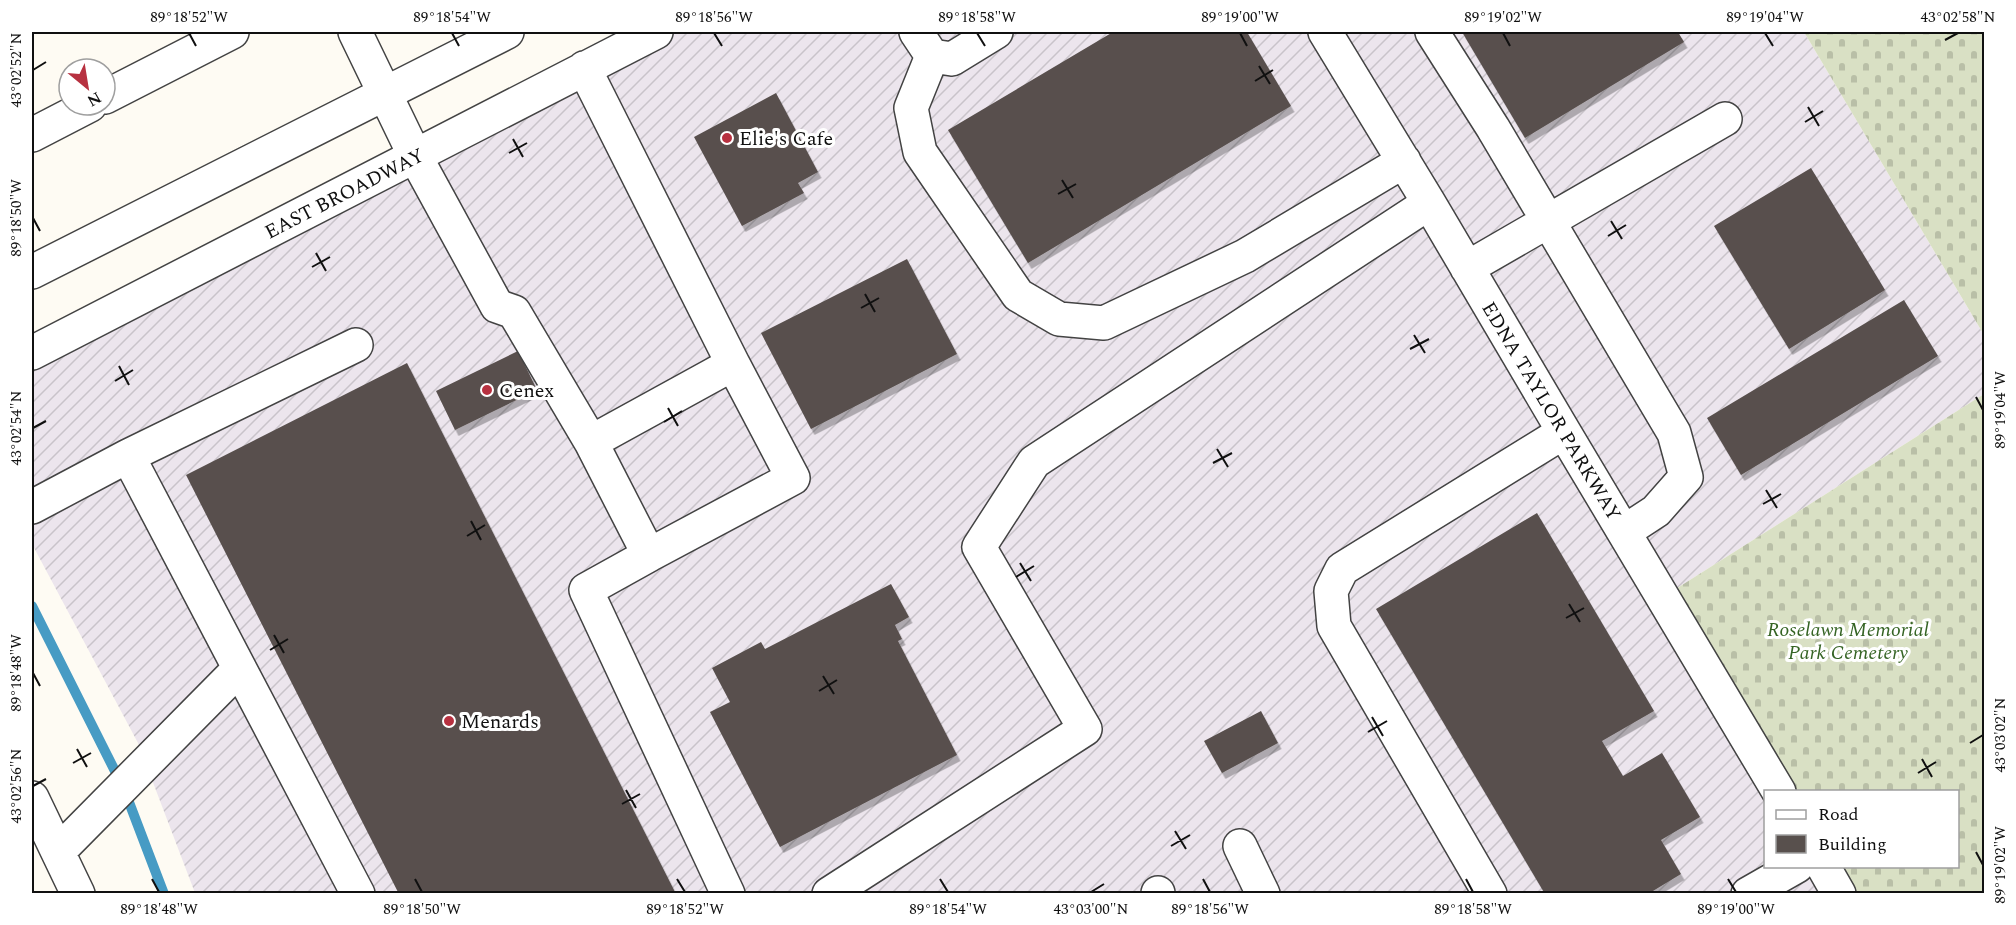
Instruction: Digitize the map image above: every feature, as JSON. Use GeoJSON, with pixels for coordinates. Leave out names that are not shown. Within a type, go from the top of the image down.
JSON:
{"type":"FeatureCollection","features":[{"type":"Feature","properties":{"kind":"street"},"geometry":{"type":"LineString","coordinates":[[117,91],[232,32]]}},
{"type":"Feature","properties":{"kind":"street"},"geometry":{"type":"LineString","coordinates":[[355,32],[415,156],[497,306],[514,312],[591,442],[649,555]]}},
{"type":"Feature","properties":{"kind":"street"},"geometry":{"type":"LineString","coordinates":[[32,272],[507,32]]}},
{"type":"Feature","properties":{"kind":"street","name":"EAST BROADWAY"},"geometry":{"type":"LineString","coordinates":[[32,353],[656,32]]}},
{"type":"Feature","properties":{"kind":"street"},"geometry":{"type":"LineString","coordinates":[[996,32],[952,59],[924,44],[911,108],[920,153],[1018,295],[1059,319],[1104,323],[1245,256],[1404,161]]}},
{"type":"Feature","properties":{"kind":"street","name":"EDNA TAYLOR PARKWAY"},"geometry":{"type":"LineString","coordinates":[[1325,32],[1778,790]]}},
{"type":"Feature","properties":{"kind":"street"},"geometry":{"type":"LineString","coordinates":[[1432,32],[1674,433],[1686,477],[1656,512],[1624,532]]}},
{"type":"Feature","properties":{"kind":"street"},"geometry":{"type":"LineString","coordinates":[[585,68],[733,364],[794,478],[586,590],[728,894]]}},
{"type":"Feature","properties":{"kind":"street"},"geometry":{"type":"LineString","coordinates":[[32,135],[67,117]]}},
{"type":"Feature","properties":{"kind":"street"},"geometry":{"type":"LineString","coordinates":[[1467,268],[1725,119]]}},
{"type":"Feature","properties":{"kind":"street"},"geometry":{"type":"LineString","coordinates":[[829,894],[1085,729],[979,547],[1034,462],[1429,203]]}},
{"type":"Feature","properties":{"kind":"street"},"geometry":{"type":"LineString","coordinates":[[32,507],[128,456],[356,345]]}},
{"type":"Feature","properties":{"kind":"street"},"geometry":{"type":"LineString","coordinates":[[591,442],[733,364]]}},
{"type":"Feature","properties":{"kind":"street"},"geometry":{"type":"LineString","coordinates":[[1490,894],[1334,626],[1331,591],[1342,569],[1564,432]]}},
{"type":"Feature","properties":{"kind":"street"},"geometry":{"type":"LineString","coordinates":[[128,456],[358,894]]}},
{"type":"Feature","properties":{"kind":"street"},"geometry":{"type":"LineString","coordinates":[[69,842],[239,669]]}},
{"type":"Feature","properties":{"kind":"street"},"geometry":{"type":"LineString","coordinates":[[32,798],[69,842],[78,894]]}},
{"type":"Feature","properties":{"kind":"street"},"geometry":{"type":"LineString","coordinates":[[1240,846],[1263,894]]}},
{"type":"Feature","properties":{"kind":"street"},"geometry":{"type":"LineString","coordinates":[[1748,894],[1795,868]]}},
{"type":"Feature","properties":{"kind":"street"},"geometry":{"type":"LineString","coordinates":[[1824,868],[1839,894]]}},
{"type":"Feature","properties":{"kind":"shaded area"},"geometry":{"type":"Polygon","coordinates":[[[656,32],[1804,32],[1984,335],[1984,394],[1663,597],[1765,790],[1764,868],[1824,868],[1839,893],[195,893],[138,743],[32,544],[32,353],[656,32]]]}},
{"type":"Feature","properties":{"kind":"green space"},"geometry":{"type":"Polygon","coordinates":[[[1804,32],[1984,32],[1984,335],[1804,32]]]}},
{"type":"Feature","properties":{"kind":"green space","name":"Roselawn Memorial Park Cemetery"},"geometry":{"type":"Polygon","coordinates":[[[1984,394],[1984,893],[1839,893],[1824,868],[1959,868],[1959,790],[1778,790],[1663,597],[1984,394]]]}},
{"type":"Feature","properties":{"kind":"building"},"geometry":{"type":"Polygon","coordinates":[[[1113,32],[1247,32],[1291,106],[1028,263],[948,130],[1113,32]]]}},
{"type":"Feature","properties":{"kind":"building"},"geometry":{"type":"Polygon","coordinates":[[[1462,32],[1678,32],[1684,42],[1525,138],[1462,32]]]}},
{"type":"Feature","properties":{"kind":"building"},"geometry":{"type":"Polygon","coordinates":[[[776,93],[818,172],[798,183],[804,193],[742,226],[694,137],[776,93]]]}},
{"type":"Feature","properties":{"kind":"building"},"geometry":{"type":"Polygon","coordinates":[[[1811,168],[1885,290],[1789,349],[1714,226],[1811,168]]]}},
{"type":"Feature","properties":{"kind":"building"},"geometry":{"type":"Polygon","coordinates":[[[907,259],[957,354],[811,429],[761,333],[907,259]]]}},
{"type":"Feature","properties":{"kind":"building"},"geometry":{"type":"Polygon","coordinates":[[[1904,300],[1938,356],[1741,475],[1707,418],[1904,300]]]}},
{"type":"Feature","properties":{"kind":"building","name":"Cenex"},"geometry":{"type":"Polygon","coordinates":[[[518,351],[537,390],[455,430],[436,391],[518,351]]]}},
{"type":"Feature","properties":{"kind":"building"},"geometry":{"type":"Polygon","coordinates":[[[407,363],[676,894],[399,894],[186,475],[407,363]]]}},
{"type":"Feature","properties":{"kind":"building"},"geometry":{"type":"Polygon","coordinates":[[[1537,513],[1654,711],[1602,741],[1623,776],[1662,753],[1700,817],[1661,840],[1681,874],[1648,894],[1545,894],[1376,609],[1537,513]]]}},
{"type":"Feature","properties":{"kind":"building"},"geometry":{"type":"Polygon","coordinates":[[[891,584],[909,617],[895,625],[902,639],[898,641],[957,755],[780,847],[710,712],[730,702],[712,668],[761,642],[765,649],[891,584]]]}},
{"type":"Feature","properties":{"kind":"building"},"geometry":{"type":"Polygon","coordinates":[[[1261,711],[1278,743],[1222,773],[1204,741],[1261,711]]]}},
{"type":"Feature","properties":{"kind":"waterway"},"geometry":{"type":"LineString","coordinates":[[32,606],[124,789],[164,894]]}},
{"type":"Feature","properties":{"kind":"place","name":"Elie's Cafe"},"geometry":{"type":"Point","coordinates":[727,138]}},
{"type":"Feature","properties":{"kind":"place","name":"Cenex"},"geometry":{"type":"Point","coordinates":[487,390]}},
{"type":"Feature","properties":{"kind":"place","name":"Menards"},"geometry":{"type":"Point","coordinates":[449,721]}}]}
